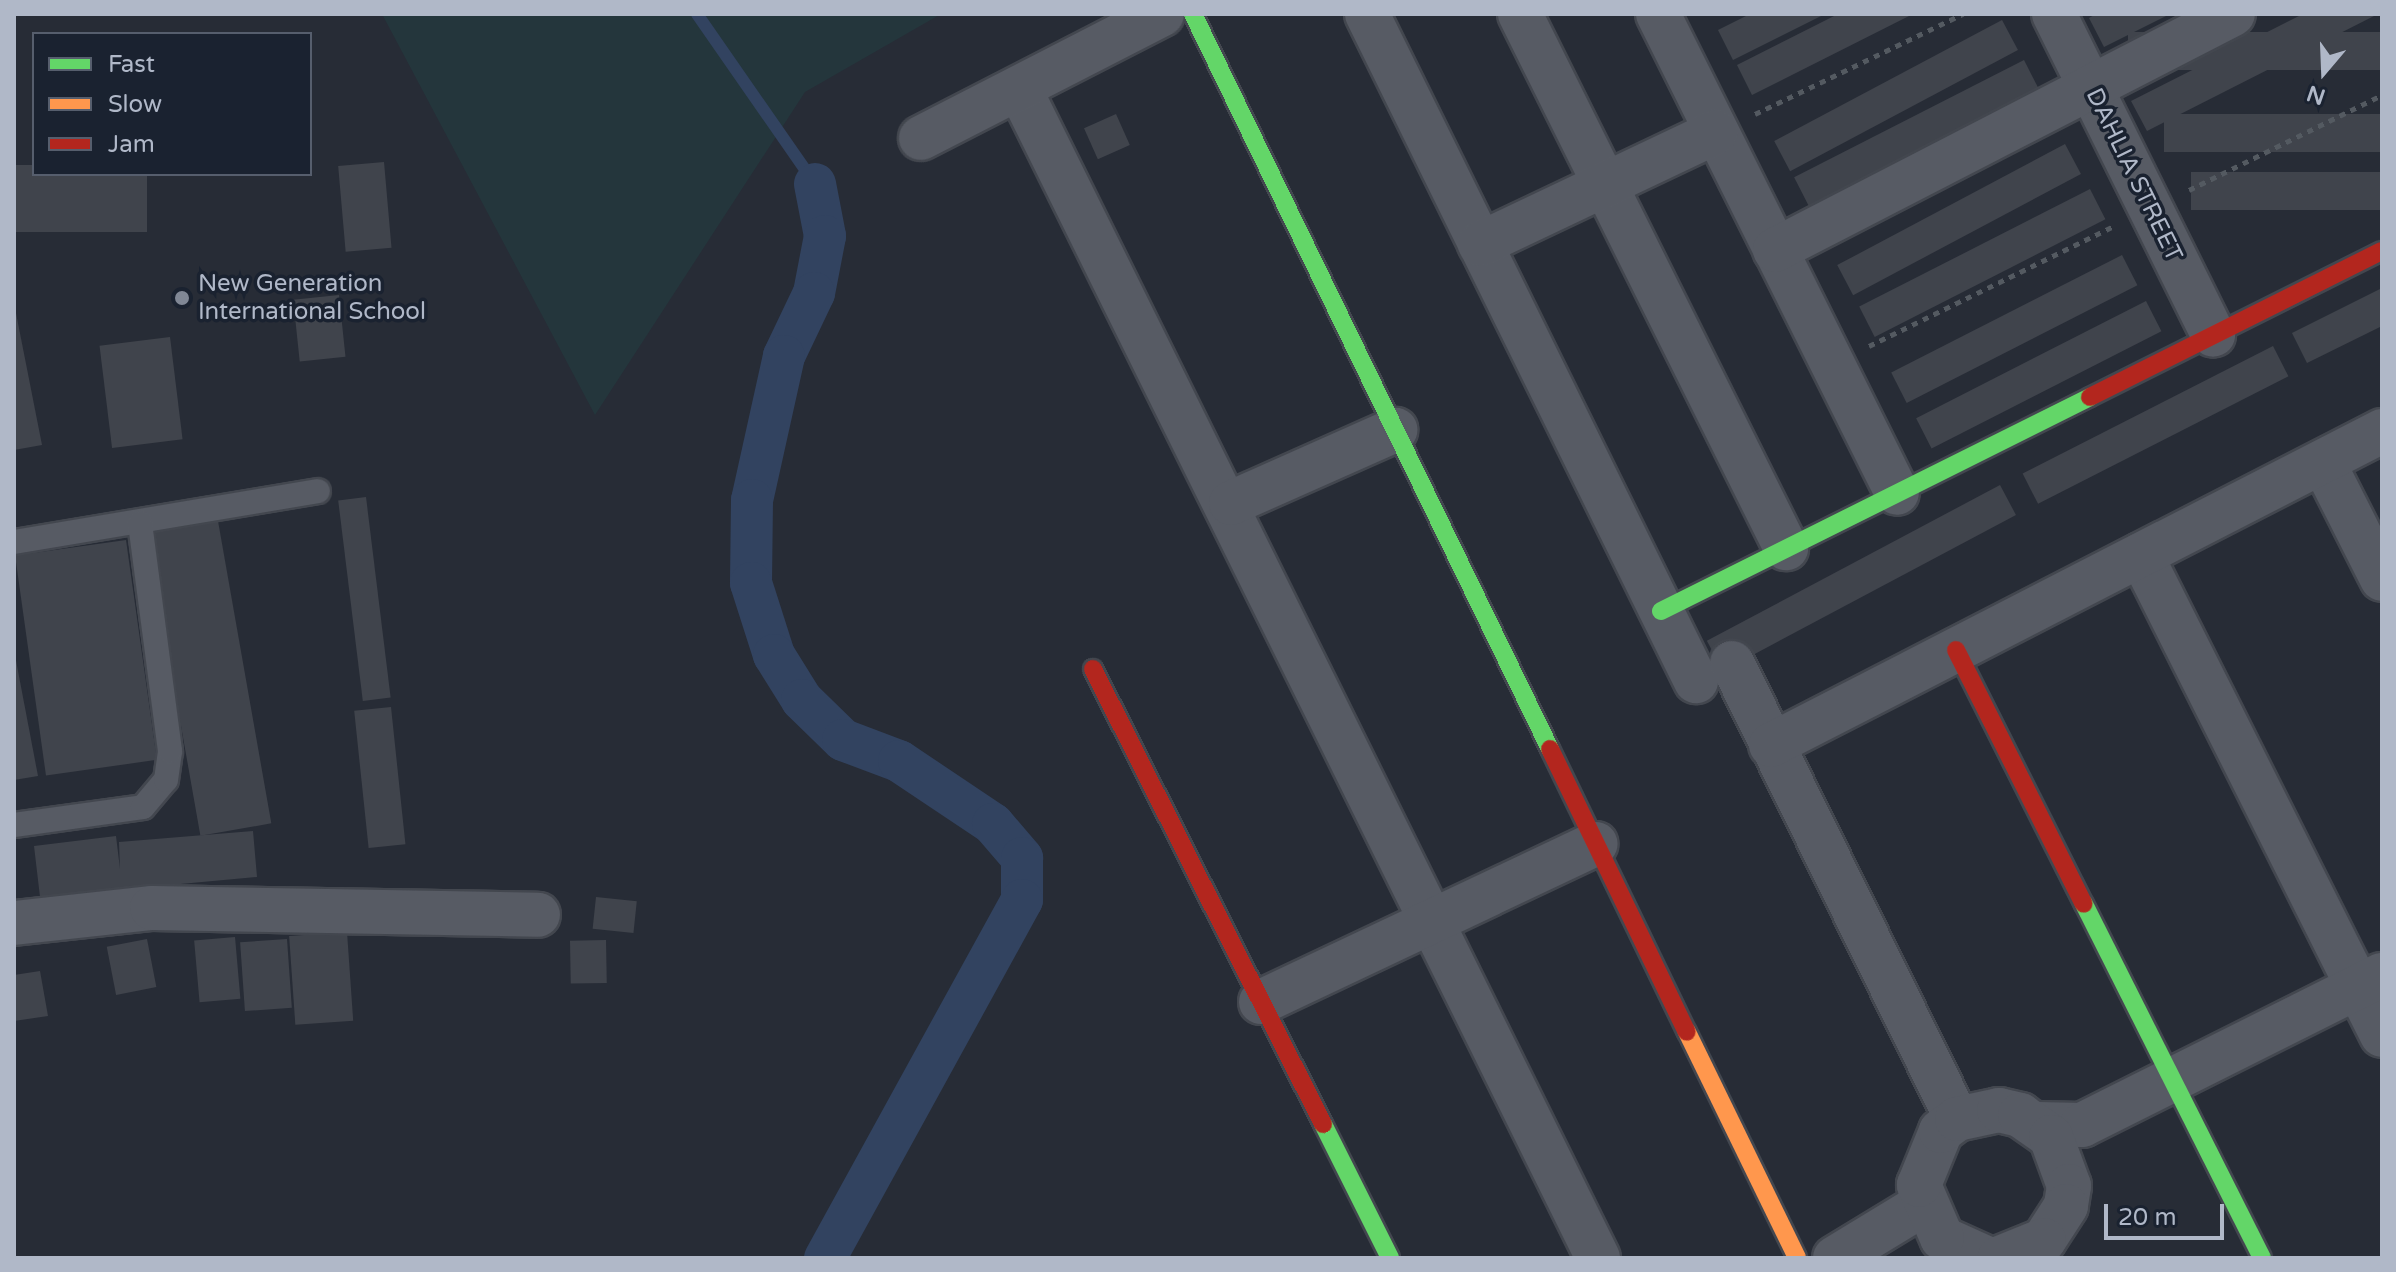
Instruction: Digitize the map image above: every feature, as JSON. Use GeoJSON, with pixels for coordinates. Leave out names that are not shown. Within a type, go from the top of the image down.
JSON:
{"type":"FeatureCollection","features":[{"type":"Feature","properties":{"kind":"street"},"geometry":{"type":"LineString","coordinates":[[921,138],[1021,92],[1162,14]]}},
{"type":"Feature","properties":{"kind":"street"},"geometry":{"type":"LineString","coordinates":[[1193,14],[1797,1258]]}},
{"type":"Feature","properties":{"kind":"street"},"geometry":{"type":"LineString","coordinates":[[1367,14],[1661,611],[1771,745],[1957,1119]]}},
{"type":"Feature","properties":{"kind":"street"},"geometry":{"type":"LineString","coordinates":[[1520,14],[1786,548]]}},
{"type":"Feature","properties":{"kind":"street","name":"DAHLIA STREET"},"geometry":{"type":"LineString","coordinates":[[2054,14],[2213,335]]}},
{"type":"Feature","properties":{"kind":"street"},"geometry":{"type":"LineString","coordinates":[[1775,250],[2088,83],[2233,14]]}},
{"type":"Feature","properties":{"kind":"street"},"geometry":{"type":"LineString","coordinates":[[1663,16],[1716,132],[1897,493]]}},
{"type":"Feature","properties":{"kind":"street"},"geometry":{"type":"LineString","coordinates":[[1021,92],[1231,503],[1436,919],[1598,1258]]}},
{"type":"Feature","properties":{"kind":"street"},"geometry":{"type":"LineString","coordinates":[[1480,244],[1716,132]]}},
{"type":"Feature","properties":{"kind":"street"},"geometry":{"type":"LineString","coordinates":[[1661,611],[2382,251]]}},
{"type":"Feature","properties":{"kind":"street"},"geometry":{"type":"LineString","coordinates":[[1231,503],[1395,430]]}},
{"type":"Feature","properties":{"kind":"street"},"geometry":{"type":"LineString","coordinates":[[1771,745],[2382,431]]}},
{"type":"Feature","properties":{"kind":"street"},"geometry":{"type":"LineString","coordinates":[[2323,462],[2382,579]]}},
{"type":"Feature","properties":{"kind":"street"},"geometry":{"type":"LineString","coordinates":[[1932,1221],[1929,1147],[1957,1119],[1999,1110],[2038,1124],[2082,1125],[2179,1093],[2375,1004],[2141,555]]}},
{"type":"Feature","properties":{"kind":"street"},"geometry":{"type":"LineString","coordinates":[[1956,650],[2262,1258]]}},
{"type":"Feature","properties":{"kind":"street"},"geometry":{"type":"LineString","coordinates":[[1093,669],[1390,1258]]}},
{"type":"Feature","properties":{"kind":"street"},"geometry":{"type":"LineString","coordinates":[[1261,1002],[1596,844]]}},
{"type":"Feature","properties":{"kind":"street"},"geometry":{"type":"LineString","coordinates":[[14,923],[152,908],[538,915]]}},
{"type":"Feature","properties":{"kind":"street"},"geometry":{"type":"LineString","coordinates":[[1835,1258],[1932,1221],[2010,1256],[2057,1225],[2069,1186],[2094,1151],[2179,1093]]}},
{"type":"Feature","properties":{"kind":"street"},"geometry":{"type":"LineString","coordinates":[[2038,1124],[2061,1152],[2069,1186]]}},
{"type":"Feature","properties":{"kind":"street"},"geometry":{"type":"LineString","coordinates":[[1855,1258],[1932,1221]]}},
{"type":"Feature","properties":{"kind":"lane"},"geometry":{"type":"LineString","coordinates":[[14,542],[318,491]]}},
{"type":"Feature","properties":{"kind":"lane"},"geometry":{"type":"LineString","coordinates":[[14,825],[143,807],[166,780],[170,751],[140,523]]}},
{"type":"Feature","properties":{"kind":"path"},"geometry":{"type":"LineString","coordinates":[[1716,132],[1963,14]]}},
{"type":"Feature","properties":{"kind":"path"},"geometry":{"type":"LineString","coordinates":[[1833,364],[2382,95]]}},
{"type":"Feature","properties":{"kind":"shaded area"},"geometry":{"type":"Polygon","coordinates":[[[382,14],[941,14],[805,92],[595,415],[382,14]]]}},
{"type":"Feature","properties":{"kind":"building"},"geometry":{"type":"Polygon","coordinates":[[[1750,14],[1825,14],[1733,60],[1718,30],[1750,14]]]}},
{"type":"Feature","properties":{"kind":"building"},"geometry":{"type":"Polygon","coordinates":[[[1838,14],[1913,14],[1752,95],[1737,65],[1838,14]]]}},
{"type":"Feature","properties":{"kind":"building"},"geometry":{"type":"Polygon","coordinates":[[[2096,14],[2170,14],[2104,47],[2089,18],[2096,14]]]}},
{"type":"Feature","properties":{"kind":"building"},"geometry":{"type":"Polygon","coordinates":[[[2303,14],[2378,14],[2147,131],[2131,101],[2303,14]]]}},
{"type":"Feature","properties":{"kind":"building"},"geometry":{"type":"Polygon","coordinates":[[[2002,20],[2018,50],[1790,171],[1774,141],[2002,20]]]}},
{"type":"Feature","properties":{"kind":"building"},"geometry":{"type":"Polygon","coordinates":[[[2128,32],[2382,32],[2382,70],[2128,70],[2128,32]]]}},
{"type":"Feature","properties":{"kind":"building"},"geometry":{"type":"Polygon","coordinates":[[[2024,60],[2039,90],[1810,207],[1794,177],[2024,60]]]}},
{"type":"Feature","properties":{"kind":"building"},"geometry":{"type":"Polygon","coordinates":[[[1116,114],[1130,145],[1098,159],[1084,128],[1116,114]]]}},
{"type":"Feature","properties":{"kind":"building"},"geometry":{"type":"Polygon","coordinates":[[[2164,114],[2382,114],[2382,152],[2164,152],[2164,114]]]}},
{"type":"Feature","properties":{"kind":"building"},"geometry":{"type":"Polygon","coordinates":[[[2065,144],[2081,174],[1853,295],[1837,265],[2065,144]]]}},
{"type":"Feature","properties":{"kind":"building"},"geometry":{"type":"Polygon","coordinates":[[[384,162],[391,248],[346,252],[338,166],[384,162]]]}},
{"type":"Feature","properties":{"kind":"building"},"geometry":{"type":"Polygon","coordinates":[[[14,165],[32,165],[32,176],[147,176],[147,232],[14,232],[14,165]]]}},
{"type":"Feature","properties":{"kind":"building"},"geometry":{"type":"Polygon","coordinates":[[[2191,172],[2382,172],[2382,210],[2191,210],[2191,172]]]}},
{"type":"Feature","properties":{"kind":"building"},"geometry":{"type":"Polygon","coordinates":[[[2090,189],[2105,219],[1875,337],[1859,307],[2090,189]]]}},
{"type":"Feature","properties":{"kind":"building"},"geometry":{"type":"Polygon","coordinates":[[[2122,255],[2137,285],[1907,403],[1891,373],[2122,255]]]}},
{"type":"Feature","properties":{"kind":"building"},"geometry":{"type":"Polygon","coordinates":[[[2382,288],[2382,326],[2307,363],[2292,333],[2382,288]]]}},
{"type":"Feature","properties":{"kind":"building"},"geometry":{"type":"Polygon","coordinates":[[[339,295],[345,357],[300,361],[293,300],[339,295]]]}},
{"type":"Feature","properties":{"kind":"building"},"geometry":{"type":"Polygon","coordinates":[[[2146,301],[2161,331],[1932,448],[1916,418],[2146,301]]]}},
{"type":"Feature","properties":{"kind":"building"},"geometry":{"type":"Polygon","coordinates":[[[14,303],[42,445],[14,450],[14,303]]]}},
{"type":"Feature","properties":{"kind":"building"},"geometry":{"type":"Polygon","coordinates":[[[170,337],[183,439],[112,448],[100,346],[170,337]]]}},
{"type":"Feature","properties":{"kind":"building"},"geometry":{"type":"Polygon","coordinates":[[[2273,346],[2288,376],[2038,504],[2023,474],[2273,346]]]}},
{"type":"Feature","properties":{"kind":"building"},"geometry":{"type":"Polygon","coordinates":[[[2000,485],[2016,515],[1723,671],[1707,641],[2000,485]]]}},
{"type":"Feature","properties":{"kind":"building"},"geometry":{"type":"Polygon","coordinates":[[[366,497],[391,697],[363,701],[338,500],[366,497]]]}},
{"type":"Feature","properties":{"kind":"building"},"geometry":{"type":"Polygon","coordinates":[[[218,521],[271,823],[200,836],[147,534],[218,521]]]}},
{"type":"Feature","properties":{"kind":"building"},"geometry":{"type":"Polygon","coordinates":[[[126,540],[157,760],[46,775],[15,556],[126,540]]]}},
{"type":"Feature","properties":{"kind":"building"},"geometry":{"type":"Polygon","coordinates":[[[14,650],[38,776],[14,780],[14,650]]]}},
{"type":"Feature","properties":{"kind":"building"},"geometry":{"type":"Polygon","coordinates":[[[391,707],[405,844],[369,848],[354,711],[391,707]]]}},
{"type":"Feature","properties":{"kind":"building"},"geometry":{"type":"Polygon","coordinates":[[[253,831],[257,877],[40,897],[34,846],[116,836],[120,869],[119,842],[253,831]]]}},
{"type":"Feature","properties":{"kind":"building"},"geometry":{"type":"Polygon","coordinates":[[[596,897],[637,901],[633,933],[593,929],[596,897]]]}},
{"type":"Feature","properties":{"kind":"building"},"geometry":{"type":"Polygon","coordinates":[[[347,932],[353,1021],[295,1025],[289,936],[347,932]]]}},
{"type":"Feature","properties":{"kind":"building"},"geometry":{"type":"Polygon","coordinates":[[[235,937],[240,999],[200,1002],[194,941],[235,937]]]}},
{"type":"Feature","properties":{"kind":"building"},"geometry":{"type":"Polygon","coordinates":[[[147,939],[156,987],[116,995],[107,947],[147,939]]]}},
{"type":"Feature","properties":{"kind":"building"},"geometry":{"type":"Polygon","coordinates":[[[287,939],[292,1008],[245,1011],[240,942],[287,939]]]}},
{"type":"Feature","properties":{"kind":"building"},"geometry":{"type":"Polygon","coordinates":[[[606,940],[607,983],[571,984],[570,941],[606,940]]]}},
{"type":"Feature","properties":{"kind":"building"},"geometry":{"type":"Polygon","coordinates":[[[40,971],[48,1016],[14,1021],[14,975],[40,971]]]}},
{"type":"Feature","properties":{"kind":"waterway"},"geometry":{"type":"LineString","coordinates":[[697,14],[815,184]]}},
{"type":"Feature","properties":{"kind":"waterway"},"geometry":{"type":"LineString","coordinates":[[815,184],[825,236],[814,293],[784,356],[752,500],[751,583],[774,655],[802,700],[843,740],[899,761],[993,824],[1022,858],[1022,900],[825,1258]]}},
{"type":"Feature","properties":{"kind":"traffic: fast"},"geometry":{"type":"LineString","coordinates":[[1193,14],[1550,749]]}},
{"type":"Feature","properties":{"kind":"traffic: fast"},"geometry":{"type":"LineString","coordinates":[[1661,611],[2090,397]]}},
{"type":"Feature","properties":{"kind":"traffic: fast"},"geometry":{"type":"LineString","coordinates":[[2084,904],[2262,1258]]}},
{"type":"Feature","properties":{"kind":"traffic: fast"},"geometry":{"type":"LineString","coordinates":[[1323,1124],[1390,1258]]}},
{"type":"Feature","properties":{"kind":"traffic: slow"},"geometry":{"type":"LineString","coordinates":[[1687,1032],[1797,1258]]}},
{"type":"Feature","properties":{"kind":"traffic: jam"},"geometry":{"type":"LineString","coordinates":[[2090,397],[2382,251]]}},
{"type":"Feature","properties":{"kind":"traffic: jam"},"geometry":{"type":"LineString","coordinates":[[1956,650],[2084,904]]}},
{"type":"Feature","properties":{"kind":"traffic: jam"},"geometry":{"type":"LineString","coordinates":[[1093,669],[1323,1124]]}},
{"type":"Feature","properties":{"kind":"traffic: jam"},"geometry":{"type":"LineString","coordinates":[[1550,749],[1687,1032]]}},
{"type":"Feature","properties":{"kind":"place","name":"New Generation International School"},"geometry":{"type":"Point","coordinates":[182,298]}}]}
